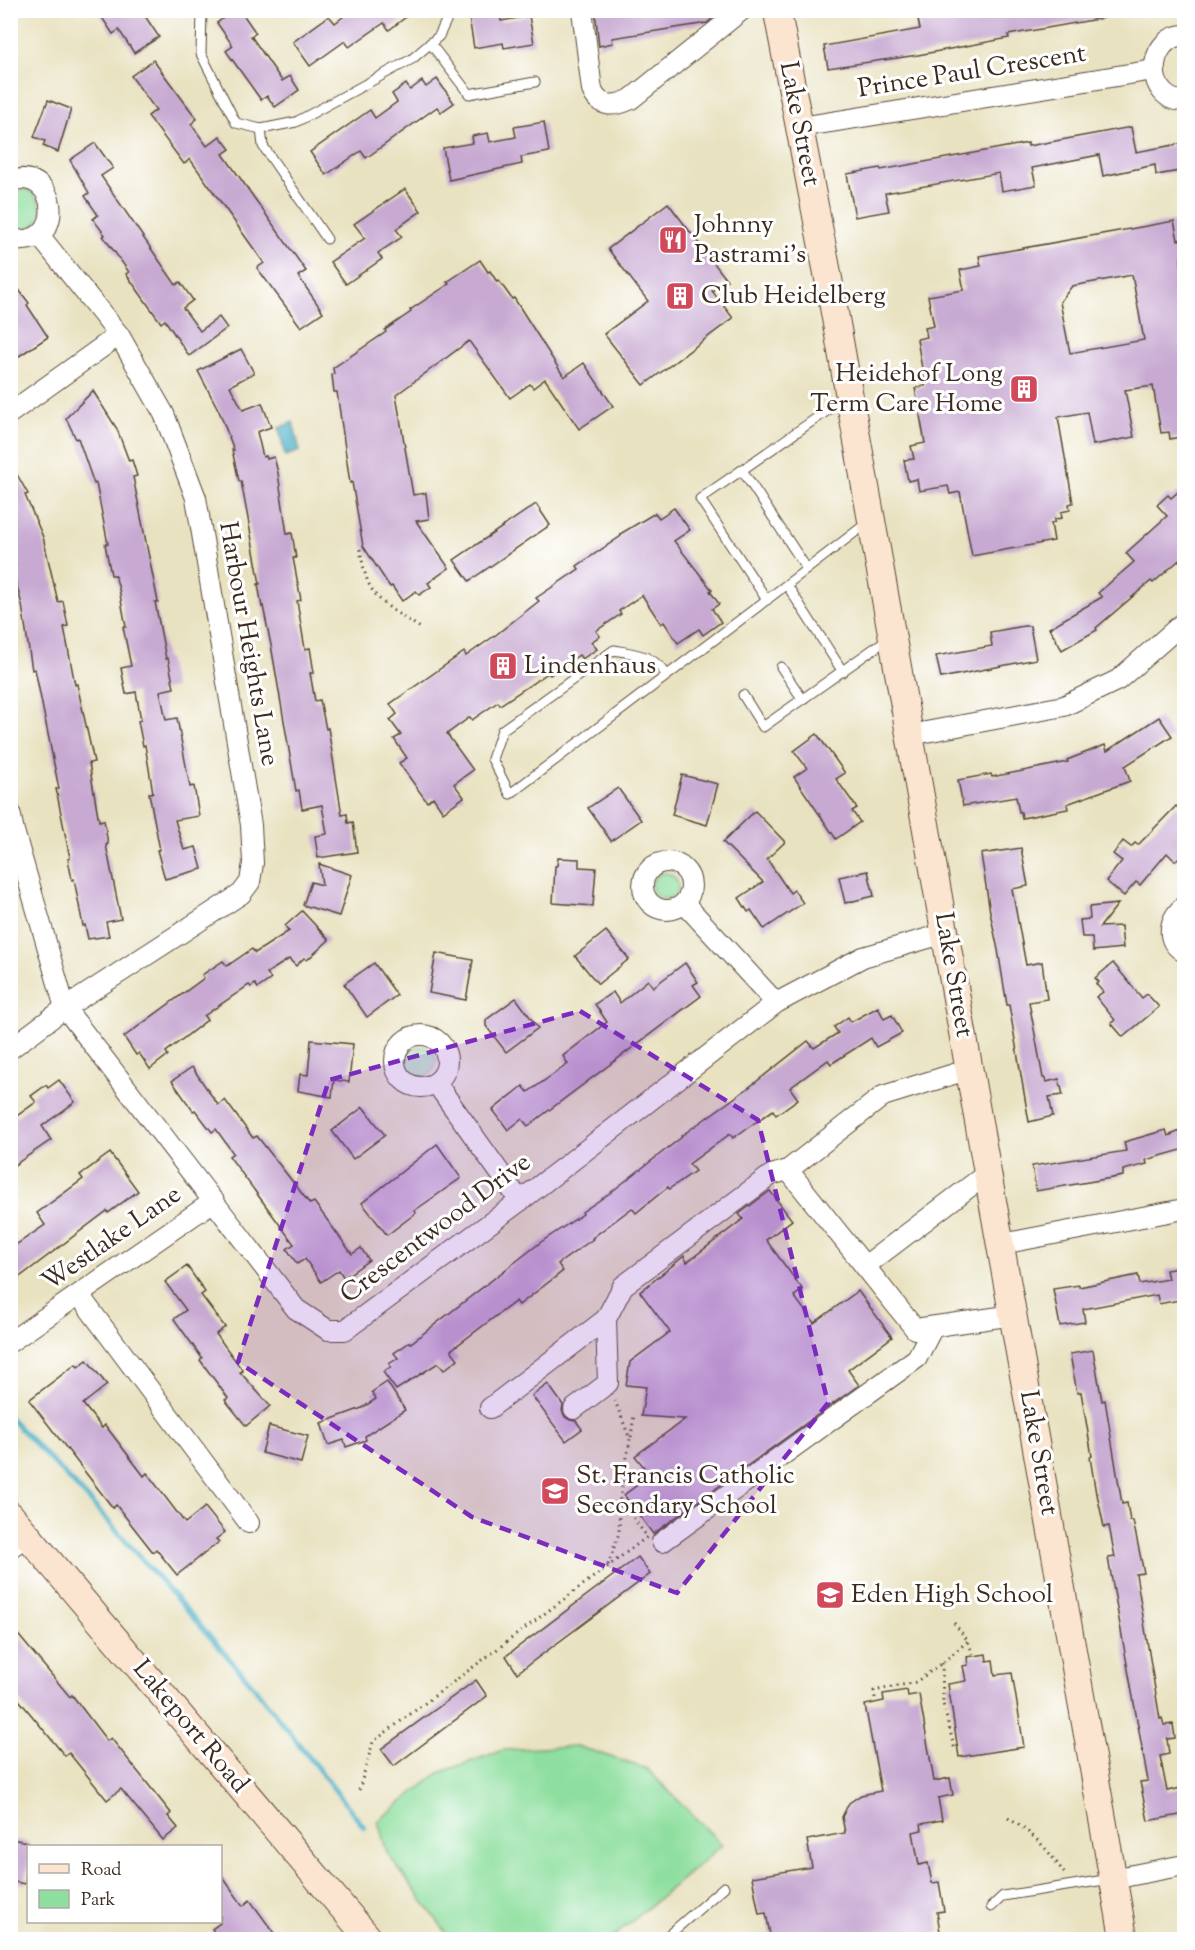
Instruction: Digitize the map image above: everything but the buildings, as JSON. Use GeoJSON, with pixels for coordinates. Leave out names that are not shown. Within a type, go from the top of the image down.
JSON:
{"type":"FeatureCollection","features":[{"type":"Feature","properties":{"kind":"main road","name":"Lake Street"},"geometry":{"type":"LineString","coordinates":[[777,10],[872,520],[1124,1940]]}},
{"type":"Feature","properties":{"kind":"main road","name":"Lakeport Road"},"geometry":{"type":"LineString","coordinates":[[16,1533],[370,1940]]}},
{"type":"Feature","properties":{"kind":"street"},"geometry":{"type":"LineString","coordinates":[[582,10],[592,90],[600,102],[612,104],[632,99],[742,10]]}},
{"type":"Feature","properties":{"kind":"street"},"geometry":{"type":"LineString","coordinates":[[1185,35],[1164,44],[1157,54],[1154,70],[1156,81],[1162,91],[1185,101]]}},
{"type":"Feature","properties":{"kind":"street","name":"Prince Paul Crescent"},"geometry":{"type":"LineString","coordinates":[[800,127],[1154,70]]}},
{"type":"Feature","properties":{"kind":"street"},"geometry":{"type":"LineString","coordinates":[[10,181],[24,179],[34,182],[43,188],[52,207],[51,218],[39,235],[30,240],[10,239]]}},
{"type":"Feature","properties":{"kind":"street","name":"Harbour Heights Lane"},"geometry":{"type":"LineString","coordinates":[[10,1049],[65,1008],[241,894],[250,882],[253,863],[251,825],[196,498],[164,414],[119,335],[39,235]]}},
{"type":"Feature","properties":{"kind":"street"},"geometry":{"type":"LineString","coordinates":[[10,413],[119,335]]}},
{"type":"Feature","properties":{"kind":"street"},"geometry":{"type":"LineString","coordinates":[[910,735],[1064,706],[1118,680],[1185,622]]}},
{"type":"Feature","properties":{"kind":"street","name":"Crescentwood Drive"},"geometry":{"type":"LineString","coordinates":[[10,812],[12,831],[65,1008],[296,1309],[328,1330],[345,1330],[520,1201],[776,1003],[863,957],[946,933]]}},
{"type":"Feature","properties":{"kind":"street"},"geometry":{"type":"LineString","coordinates":[[684,903],[776,1003]]}},
{"type":"Feature","properties":{"kind":"street"},"geometry":{"type":"LineString","coordinates":[[1185,906],[1175,914],[1170,928],[1176,945],[1185,952]]}},
{"type":"Feature","properties":{"kind":"street"},"geometry":{"type":"LineString","coordinates":[[490,1408],[606,1319],[623,1286],[771,1174],[788,1170],[883,1096],[970,1070]]}},
{"type":"Feature","properties":{"kind":"street"},"geometry":{"type":"LineString","coordinates":[[436,1083],[520,1201]]}},
{"type":"Feature","properties":{"kind":"street"},"geometry":{"type":"LineString","coordinates":[[788,1170],[915,1329],[1014,1315]]}},
{"type":"Feature","properties":{"kind":"street"},"geometry":{"type":"LineString","coordinates":[[865,1266],[989,1172]]}},
{"type":"Feature","properties":{"kind":"street","name":"Westlake Lane"},"geometry":{"type":"LineString","coordinates":[[10,1342],[214,1201]]}},
{"type":"Feature","properties":{"kind":"street"},"geometry":{"type":"LineString","coordinates":[[1002,1244],[1185,1209]]}},
{"type":"Feature","properties":{"kind":"street"},"geometry":{"type":"LineString","coordinates":[[79,1295],[249,1523]]}},
{"type":"Feature","properties":{"kind":"street"},"geometry":{"type":"LineString","coordinates":[[574,1409],[608,1383],[606,1319]]}},
{"type":"Feature","properties":{"kind":"street"},"geometry":{"type":"LineString","coordinates":[[662,1542],[917,1358],[933,1327]]}},
{"type":"Feature","properties":{"kind":"street"},"geometry":{"type":"LineString","coordinates":[[1113,1879],[1185,1864]]}},
{"type":"Feature","properties":{"kind":"lane"},"geometry":{"type":"LineString","coordinates":[[201,10],[201,54],[236,123],[261,129],[296,122],[412,59],[439,36],[451,10]]}},
{"type":"Feature","properties":{"kind":"lane"},"geometry":{"type":"LineString","coordinates":[[430,44],[469,94],[536,82]]}},
{"type":"Feature","properties":{"kind":"lane"},"geometry":{"type":"LineString","coordinates":[[261,129],[263,146],[327,239]]}},
{"type":"Feature","properties":{"kind":"lane"},"geometry":{"type":"LineString","coordinates":[[767,600],[700,500],[849,396]]}},
{"type":"Feature","properties":{"kind":"lane"},"geometry":{"type":"LineString","coordinates":[[742,470],[807,569]]}},
{"type":"Feature","properties":{"kind":"lane"},"geometry":{"type":"LineString","coordinates":[[667,675],[657,661],[614,650],[502,730],[492,759],[510,794],[872,520]]}},
{"type":"Feature","properties":{"kind":"lane"},"geometry":{"type":"LineString","coordinates":[[787,585],[843,672]]}},
{"type":"Feature","properties":{"kind":"lane"},"geometry":{"type":"LineString","coordinates":[[743,695],[763,727],[892,636]]}},
{"type":"Feature","properties":{"kind":"lane"},"geometry":{"type":"LineString","coordinates":[[781,667],[803,700]]}},
{"type":"Feature","properties":{"kind":"lane"},"geometry":{"type":"LineString","coordinates":[[991,1907],[1003,1896],[1113,1879]]}},
{"type":"Feature","properties":{"kind":"lane"},"geometry":{"type":"LineString","coordinates":[[663,1940],[724,1887]]}},
{"type":"Feature","properties":{"kind":"path"},"geometry":{"type":"LineString","coordinates":[[360,549],[368,582],[375,594],[384,603],[422,629]]}},
{"type":"Feature","properties":{"kind":"path"},"geometry":{"type":"LineString","coordinates":[[608,1383],[630,1439]]}},
{"type":"Feature","properties":{"kind":"path"},"geometry":{"type":"LineString","coordinates":[[608,1565],[619,1533],[620,1500],[634,1416]]}},
{"type":"Feature","properties":{"kind":"path"},"geometry":{"type":"LineString","coordinates":[[359,1790],[373,1742],[647,1536],[620,1500]]}},
{"type":"Feature","properties":{"kind":"path"},"geometry":{"type":"LineString","coordinates":[[954,1623],[968,1641],[973,1654]]}},
{"type":"Feature","properties":{"kind":"path"},"geometry":{"type":"LineString","coordinates":[[875,1698],[874,1691],[910,1684],[942,1663],[968,1641]]}},
{"type":"Feature","properties":{"kind":"path"},"geometry":{"type":"LineString","coordinates":[[942,1663],[944,1704],[955,1750]]}},
{"type":"Feature","properties":{"kind":"path"},"geometry":{"type":"LineString","coordinates":[[1008,1818],[1031,1833],[1046,1847],[1072,1885]]}},
{"type":"Feature","properties":{"kind":"highlighted area"},"geometry":{"type":"Polygon","coordinates":[[[580,1011],[758,1120],[828,1403],[677,1593],[472,1517],[238,1362],[329,1080],[580,1011]]]}},
{"type":"Feature","properties":{"kind":"green space"},"geometry":{"type":"Polygon","coordinates":[[[26,189],[39,202],[40,217],[29,228],[11,228],[11,191],[26,189]]]}},
{"type":"Feature","properties":{"kind":"green space"},"geometry":{"type":"Polygon","coordinates":[[[665,873],[674,877],[678,886],[674,895],[665,899],[656,895],[652,886],[656,877],[665,873]]]}},
{"type":"Feature","properties":{"kind":"green space"},"geometry":{"type":"Polygon","coordinates":[[[421,1047],[432,1051],[436,1062],[432,1073],[421,1077],[410,1073],[406,1062],[410,1051],[421,1047]]]}},
{"type":"Feature","properties":{"kind":"green space"},"geometry":{"type":"Polygon","coordinates":[[[577,1746],[647,1769],[722,1845],[611,1939],[451,1939],[387,1853],[378,1821],[439,1773],[503,1750],[577,1746]]]}},
{"type":"Feature","properties":{"kind":"water"},"geometry":{"type":"Polygon","coordinates":[[[293,422],[300,451],[285,456],[279,428],[293,422]]]}},
{"type":"Feature","properties":{"kind":"waterway"},"geometry":{"type":"LineString","coordinates":[[10,1418],[92,1503],[250,1682],[364,1827]]}},
{"type":"Feature","properties":{"kind":"place","name":"Johnny Pastrami's"},"geometry":{"type":"Point","coordinates":[673,240]}},
{"type":"Feature","properties":{"kind":"place","name":"Club Heidelberg"},"geometry":{"type":"Point","coordinates":[680,296]}},
{"type":"Feature","properties":{"kind":"place","name":"Heidehof Long Term Care Home"},"geometry":{"type":"Point","coordinates":[1024,389]}},
{"type":"Feature","properties":{"kind":"place","name":"Lindenhaus"},"geometry":{"type":"Point","coordinates":[503,666]}},
{"type":"Feature","properties":{"kind":"place","name":"St. Francis Catholic Secondary School"},"geometry":{"type":"Point","coordinates":[555,1491]}},
{"type":"Feature","properties":{"kind":"place","name":"Eden High School"},"geometry":{"type":"Point","coordinates":[830,1595]}}]}
